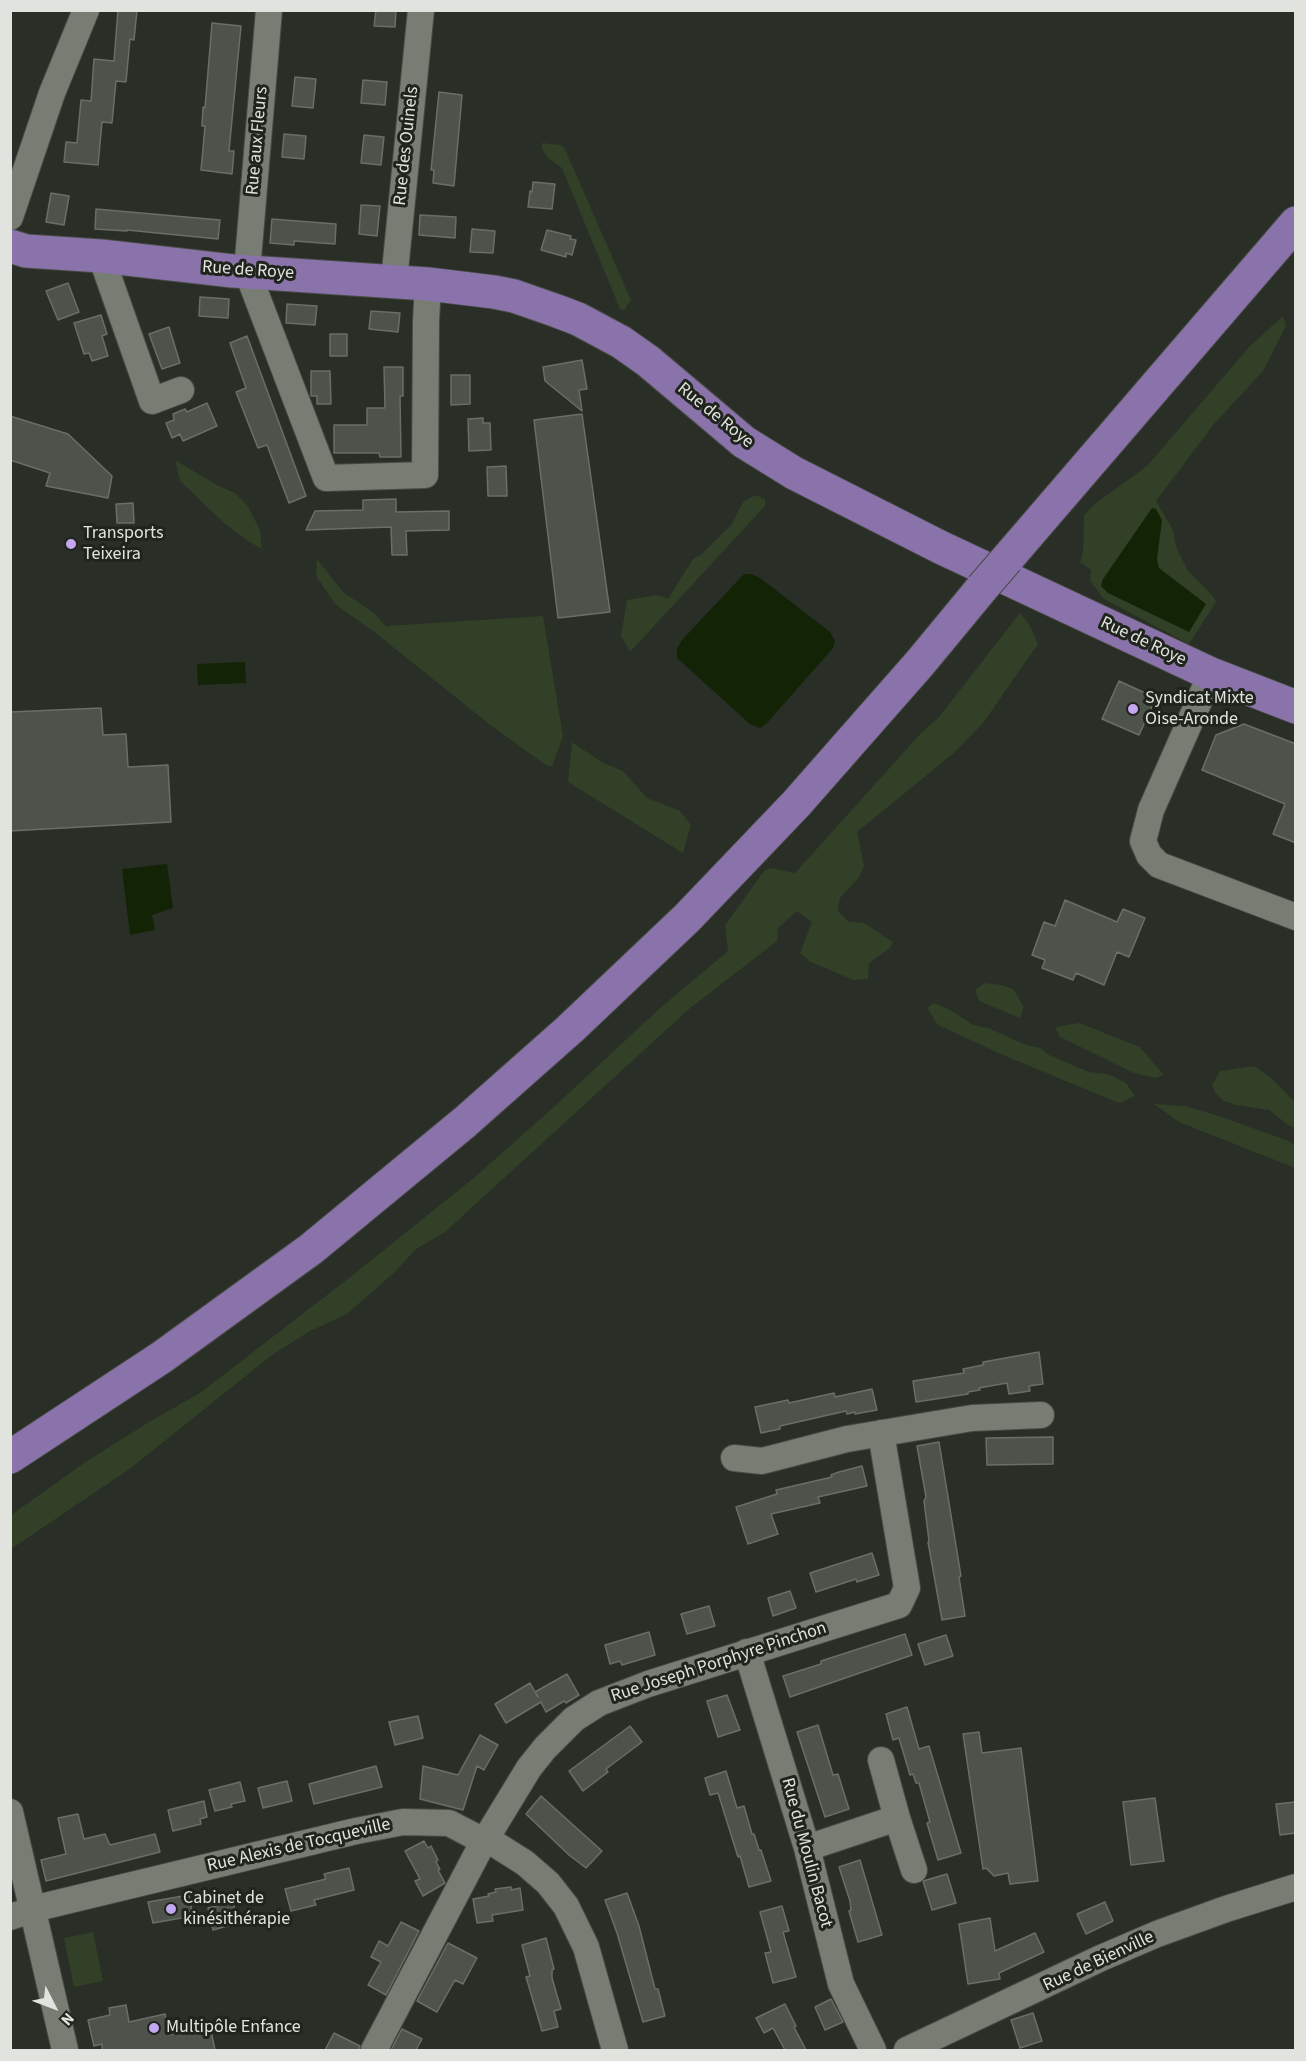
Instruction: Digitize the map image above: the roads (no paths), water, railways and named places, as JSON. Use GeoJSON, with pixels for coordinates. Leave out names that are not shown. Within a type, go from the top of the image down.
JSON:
{"type":"FeatureCollection","features":[{"type":"Feature","properties":{"kind":"main road"},"geometry":{"type":"LineString","coordinates":[[10,1457],[162,1357],[311,1249],[465,1122],[570,1029],[717,887],[796,804],[1296,222]]}},
{"type":"Feature","properties":{"kind":"main road","name":"Rue de Roye"},"geometry":{"type":"LineString","coordinates":[[10,246],[26,251],[247,271],[428,284],[514,297],[557,311],[586,323],[621,342],[744,442],[794,473],[942,548],[1211,674],[1296,707]]}},
{"type":"Feature","properties":{"kind":"street"},"geometry":{"type":"LineString","coordinates":[[10,217],[52,93],[86,10]]}},
{"type":"Feature","properties":{"kind":"street","name":"Rue aux Fleurs"},"geometry":{"type":"LineString","coordinates":[[247,271],[269,10]]}},
{"type":"Feature","properties":{"kind":"street","name":"Rue des Ouinels"},"geometry":{"type":"LineString","coordinates":[[394,281],[421,10]]}},
{"type":"Feature","properties":{"kind":"street"},"geometry":{"type":"LineString","coordinates":[[101,256],[152,401],[181,390]]}},
{"type":"Feature","properties":{"kind":"street"},"geometry":{"type":"LineString","coordinates":[[247,271],[326,478],[425,476],[428,284]]}},
{"type":"Feature","properties":{"kind":"street"},"geometry":{"type":"LineString","coordinates":[[1211,674],[1151,810],[1143,841],[1149,855],[1159,865],[1296,917]]}},
{"type":"Feature","properties":{"kind":"street"},"geometry":{"type":"LineString","coordinates":[[734,1458],[762,1461],[847,1439],[881,1433],[972,1418],[1041,1415]]}},
{"type":"Feature","properties":{"kind":"street","name":"Rue Joseph Porphyre Pinchon"},"geometry":{"type":"LineString","coordinates":[[374,2050],[485,1840],[529,1768],[574,1719],[599,1703],[648,1684],[899,1605],[907,1588],[881,1433]]}},
{"type":"Feature","properties":{"kind":"street","name":"Rue du Moulin Bacot"},"geometry":{"type":"LineString","coordinates":[[747,1652],[807,1848],[841,1984],[873,2050]]}},
{"type":"Feature","properties":{"kind":"street"},"geometry":{"type":"LineString","coordinates":[[881,1760],[914,1870]]}},
{"type":"Feature","properties":{"kind":"street"},"geometry":{"type":"LineString","coordinates":[[10,1812],[22,1913],[65,2050]]}},
{"type":"Feature","properties":{"kind":"street"},"geometry":{"type":"LineString","coordinates":[[807,1848],[897,1818]]}},
{"type":"Feature","properties":{"kind":"street","name":"Rue Alexis de Tocqueville"},"geometry":{"type":"LineString","coordinates":[[22,1913],[356,1831],[403,1822],[448,1823],[495,1844],[525,1863],[548,1883],[566,1906],[586,1947],[615,2050]]}},
{"type":"Feature","properties":{"kind":"street","name":"Rue de Bienville"},"geometry":{"type":"LineString","coordinates":[[907,2050],[1101,1958],[1158,1934],[1296,1887]]}},
{"type":"Feature","properties":{"kind":"place","name":"Transports Teixeira"},"geometry":{"type":"Point","coordinates":[71,544]}},
{"type":"Feature","properties":{"kind":"place","name":"Syndicat Mixte Oise-Aronde"},"geometry":{"type":"Point","coordinates":[1133,709]}},
{"type":"Feature","properties":{"kind":"place","name":"Cabinet de kinésithérapie"},"geometry":{"type":"Point","coordinates":[171,1909]}},
{"type":"Feature","properties":{"kind":"place","name":"Multipôle Enfance"},"geometry":{"type":"Point","coordinates":[154,2028]}}]}
